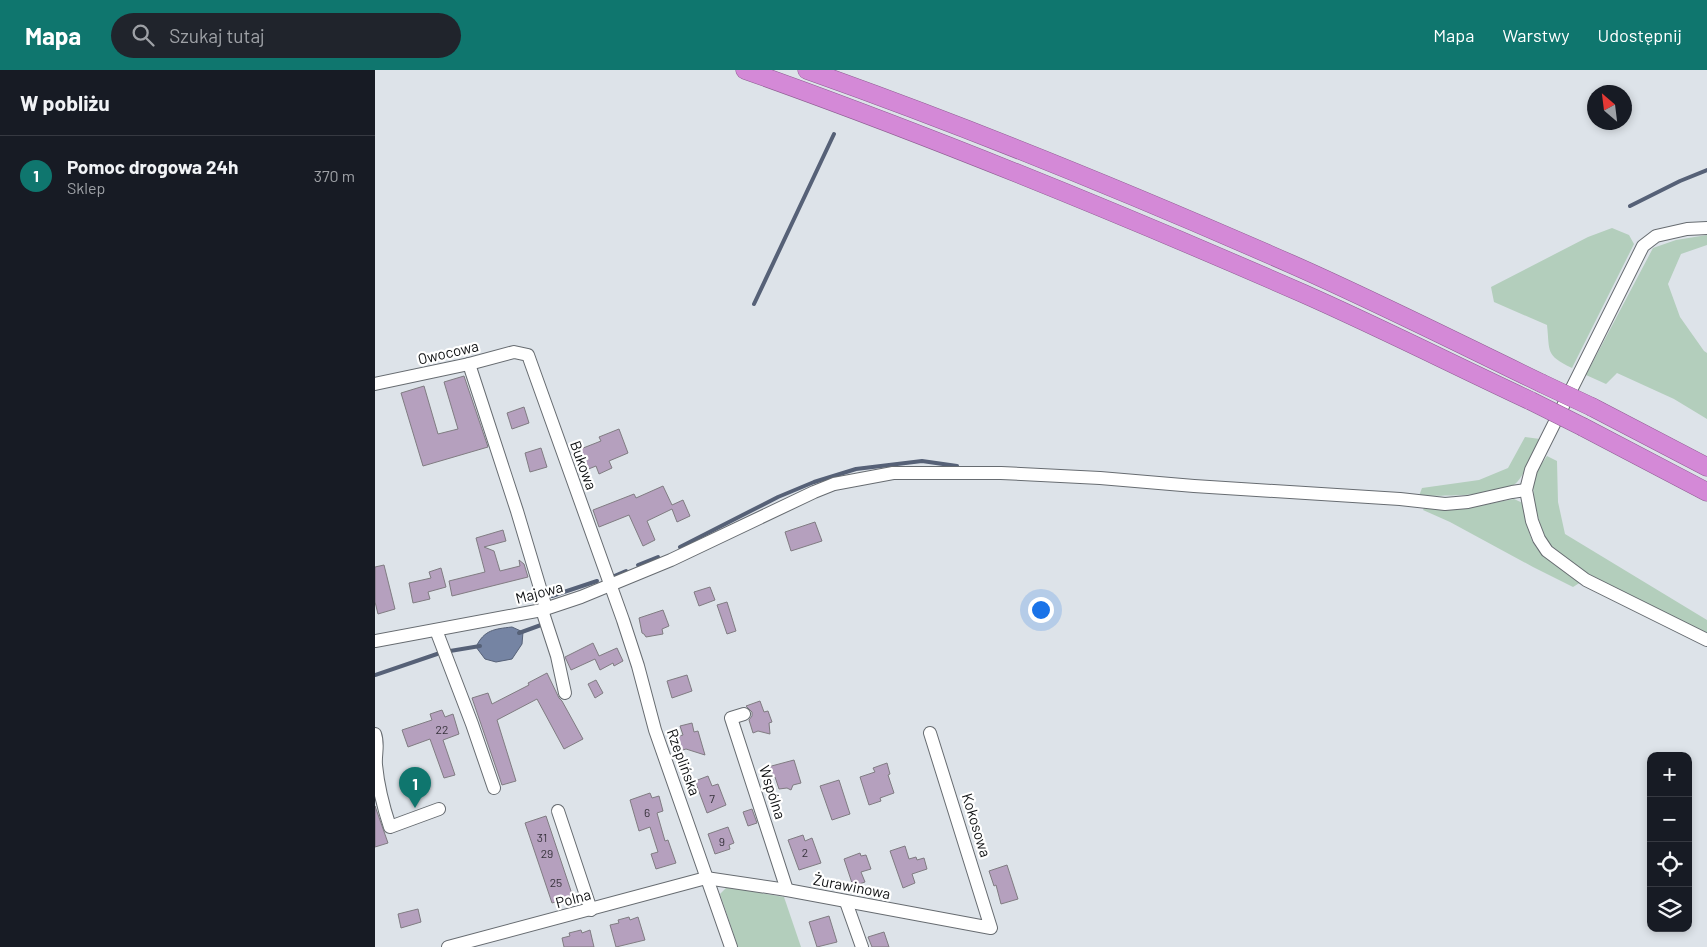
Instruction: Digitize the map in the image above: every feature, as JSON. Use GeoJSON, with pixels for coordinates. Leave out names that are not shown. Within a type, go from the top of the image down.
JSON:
{"type":"FeatureCollection","features":[{"type":"Feature","properties":{"kind":"highway"},"geometry":{"type":"LineString","coordinates":[[745,70],[928,137],[1072,195],[1304,294],[1531,401],[1707,492]]}},
{"type":"Feature","properties":{"kind":"highway"},"geometry":{"type":"LineString","coordinates":[[807,70],[891,100],[1091,178],[1291,264],[1541,383],[1707,467]]}},
{"type":"Feature","properties":{"kind":"street"},"geometry":{"type":"LineString","coordinates":[[1707,228],[1687,229],[1656,236],[1643,246],[1531,470],[1526,490],[1532,521],[1539,539],[1547,551],[1586,580],[1707,640]]}},
{"type":"Feature","properties":{"kind":"street","name":"Owocowa"},"geometry":{"type":"LineString","coordinates":[[375,384],[469,364],[514,352],[528,355]]}},
{"type":"Feature","properties":{"kind":"street","name":"Bukowa"},"geometry":{"type":"LineString","coordinates":[[528,355],[611,586]]}},
{"type":"Feature","properties":{"kind":"street"},"geometry":{"type":"LineString","coordinates":[[469,364],[517,511],[565,692]]}},
{"type":"Feature","properties":{"kind":"street","name":"Majowa"},"geometry":{"type":"LineString","coordinates":[[375,641],[544,609],[611,586],[702,546],[814,492],[841,483],[893,473],[1001,473],[1100,478],[1400,499],[1445,504],[1468,502],[1526,490]]}},
{"type":"Feature","properties":{"kind":"street","name":"Rzeplińska"},"geometry":{"type":"LineString","coordinates":[[611,586],[638,666],[655,730],[731,947]]}},
{"type":"Feature","properties":{"kind":"street"},"geometry":{"type":"LineString","coordinates":[[436,630],[494,788]]}},
{"type":"Feature","properties":{"kind":"street","name":"Wspólna"},"geometry":{"type":"LineString","coordinates":[[744,714],[731,718],[787,890]]}},
{"type":"Feature","properties":{"kind":"street","name":"Kokosowa"},"geometry":{"type":"LineString","coordinates":[[930,733],[991,928]]}},
{"type":"Feature","properties":{"kind":"street"},"geometry":{"type":"LineString","coordinates":[[375,734],[378,742],[376,761],[378,786],[390,826],[439,809]]}},
{"type":"Feature","properties":{"kind":"street"},"geometry":{"type":"LineString","coordinates":[[558,811],[591,910]]}},
{"type":"Feature","properties":{"kind":"street","name":"Żurawinowa"},"geometry":{"type":"LineString","coordinates":[[706,878],[787,890],[991,928]]}},
{"type":"Feature","properties":{"kind":"street","name":"Polna"},"geometry":{"type":"LineString","coordinates":[[448,947],[706,878]]}},
{"type":"Feature","properties":{"kind":"street"},"geometry":{"type":"LineString","coordinates":[[846,902],[862,947]]}},
{"type":"Feature","properties":{"kind":"green space"},"geometry":{"type":"Polygon","coordinates":[[[1612,228],[1629,235],[1634,244],[1572,368],[1553,356],[1549,347],[1547,325],[1494,302],[1491,287],[1588,237],[1612,228]]]}},
{"type":"Feature","properties":{"kind":"green space"},"geometry":{"type":"Polygon","coordinates":[[[1707,235],[1707,245],[1681,254],[1668,284],[1680,317],[1707,353],[1707,419],[1674,399],[1617,373],[1606,384],[1586,375],[1653,248],[1676,240],[1707,235]]]}},
{"type":"Feature","properties":{"kind":"green space"},"geometry":{"type":"Polygon","coordinates":[[[1525,437],[1540,439],[1524,472],[1518,481],[1511,486],[1487,493],[1419,496],[1422,488],[1479,480],[1508,468],[1525,437]]]}},
{"type":"Feature","properties":{"kind":"green space"},"geometry":{"type":"Polygon","coordinates":[[[1547,456],[1557,461],[1558,502],[1565,534],[1707,620],[1707,639],[1582,570],[1555,551],[1546,539],[1539,521],[1533,492],[1536,473],[1547,456]]]}},
{"type":"Feature","properties":{"kind":"green space"},"geometry":{"type":"Polygon","coordinates":[[[1514,499],[1525,504],[1529,533],[1537,548],[1554,564],[1581,582],[1573,587],[1450,522],[1423,510],[1425,506],[1461,509],[1514,499]]]}},
{"type":"Feature","properties":{"kind":"green space"},"geometry":{"type":"Polygon","coordinates":[[[727,887],[784,897],[801,947],[738,947],[720,894],[727,887]]]}},
{"type":"Feature","properties":{"kind":"water"},"geometry":{"type":"Polygon","coordinates":[[[512,627],[523,632],[522,644],[512,659],[496,662],[485,659],[476,647],[482,637],[490,631],[512,627]]]}},
{"type":"Feature","properties":{"kind":"building"},"geometry":{"type":"Polygon","coordinates":[[[464,376],[488,447],[423,466],[401,393],[424,386],[438,434],[458,429],[444,382],[464,376]]]}},
{"type":"Feature","properties":{"kind":"building"},"geometry":{"type":"Polygon","coordinates":[[[524,407],[529,423],[512,429],[507,413],[524,407]]]}},
{"type":"Feature","properties":{"kind":"building"},"geometry":{"type":"Polygon","coordinates":[[[619,429],[628,453],[609,461],[612,468],[599,474],[596,466],[581,472],[573,452],[601,441],[599,437],[619,429]]]}},
{"type":"Feature","properties":{"kind":"building"},"geometry":{"type":"Polygon","coordinates":[[[541,448],[547,467],[530,472],[525,453],[541,448]]]}},
{"type":"Feature","properties":{"kind":"building"},"geometry":{"type":"Polygon","coordinates":[[[663,486],[672,505],[683,500],[690,516],[677,522],[672,509],[647,521],[655,540],[643,546],[629,515],[599,527],[593,510],[634,494],[636,498],[663,486]]]}},
{"type":"Feature","properties":{"kind":"building"},"geometry":{"type":"Polygon","coordinates":[[[815,522],[822,541],[791,551],[785,532],[815,522]]]}},
{"type":"Feature","properties":{"kind":"building"},"geometry":{"type":"Polygon","coordinates":[[[503,530],[506,541],[484,547],[494,551],[500,571],[520,566],[519,560],[524,564],[528,577],[452,596],[449,581],[485,572],[476,538],[503,530]]]}},
{"type":"Feature","properties":{"kind":"building"},"geometry":{"type":"Polygon","coordinates":[[[384,565],[395,609],[378,614],[375,602],[375,567],[384,565]]]}},
{"type":"Feature","properties":{"kind":"building"},"geometry":{"type":"Polygon","coordinates":[[[441,568],[446,587],[428,592],[430,599],[413,603],[409,583],[431,578],[429,572],[441,568]]]}},
{"type":"Feature","properties":{"kind":"building"},"geometry":{"type":"Polygon","coordinates":[[[710,587],[715,600],[699,606],[694,592],[710,587]]]}},
{"type":"Feature","properties":{"kind":"building"},"geometry":{"type":"Polygon","coordinates":[[[727,602],[736,631],[727,634],[717,605],[727,602]]]}},
{"type":"Feature","properties":{"kind":"building"},"geometry":{"type":"Polygon","coordinates":[[[663,610],[669,626],[662,629],[663,634],[646,637],[642,633],[639,618],[663,610]]]}},
{"type":"Feature","properties":{"kind":"building"},"geometry":{"type":"Polygon","coordinates":[[[593,643],[599,656],[617,648],[623,661],[614,666],[613,663],[600,670],[595,659],[571,670],[565,657],[593,643]]]}},
{"type":"Feature","properties":{"kind":"building"},"geometry":{"type":"Polygon","coordinates":[[[547,673],[583,739],[564,749],[537,699],[497,720],[516,781],[502,785],[472,698],[488,693],[492,704],[529,685],[528,683],[547,673]]]}},
{"type":"Feature","properties":{"kind":"building"},"geometry":{"type":"Polygon","coordinates":[[[687,675],[692,691],[672,698],[667,681],[687,675]]]}},
{"type":"Feature","properties":{"kind":"building"},"geometry":{"type":"Polygon","coordinates":[[[596,680],[603,693],[595,698],[588,684],[596,680]]]}},
{"type":"Feature","properties":{"kind":"building"},"geometry":{"type":"Polygon","coordinates":[[[760,701],[764,712],[768,711],[772,722],[769,723],[770,734],[758,731],[753,733],[749,720],[752,712],[746,706],[760,701]]]}},
{"type":"Feature","properties":{"kind":"building"},"geometry":{"type":"Polygon","coordinates":[[[442,710],[445,717],[453,714],[459,734],[443,740],[455,775],[444,778],[430,739],[408,747],[402,730],[432,720],[430,714],[442,710]]]}},
{"type":"Feature","properties":{"kind":"building"},"geometry":{"type":"Polygon","coordinates":[[[692,723],[694,732],[698,731],[705,755],[686,749],[680,751],[676,737],[683,735],[680,726],[692,723]]]}},
{"type":"Feature","properties":{"kind":"building"},"geometry":{"type":"Polygon","coordinates":[[[794,760],[801,783],[793,785],[791,790],[787,788],[779,789],[775,777],[768,779],[764,768],[794,760]]]}},
{"type":"Feature","properties":{"kind":"building"},"geometry":{"type":"Polygon","coordinates":[[[887,763],[890,774],[888,775],[894,793],[880,798],[881,801],[869,805],[860,777],[875,772],[873,768],[887,763]]]}},
{"type":"Feature","properties":{"kind":"building"},"geometry":{"type":"Polygon","coordinates":[[[708,776],[712,786],[718,784],[726,805],[707,813],[695,781],[708,776]]]}},
{"type":"Feature","properties":{"kind":"building"},"geometry":{"type":"Polygon","coordinates":[[[839,780],[850,814],[832,820],[820,786],[839,780]]]}},
{"type":"Feature","properties":{"kind":"building"},"geometry":{"type":"Polygon","coordinates":[[[650,793],[652,798],[659,796],[663,811],[657,813],[665,841],[668,840],[676,863],[656,869],[651,854],[658,852],[650,827],[639,831],[630,800],[650,793]]]}},
{"type":"Feature","properties":{"kind":"building"},"geometry":{"type":"Polygon","coordinates":[[[375,806],[388,843],[375,847],[375,806]]]}},
{"type":"Feature","properties":{"kind":"building"},"geometry":{"type":"Polygon","coordinates":[[[752,809],[757,823],[748,826],[743,812],[752,809]]]}},
{"type":"Feature","properties":{"kind":"building"},"geometry":{"type":"Polygon","coordinates":[[[546,816],[573,897],[552,903],[525,823],[546,816]]]}},
{"type":"Feature","properties":{"kind":"building"},"geometry":{"type":"Polygon","coordinates":[[[728,827],[734,843],[729,845],[730,849],[715,854],[708,834],[728,827]]]}},
{"type":"Feature","properties":{"kind":"building"},"geometry":{"type":"Polygon","coordinates":[[[803,835],[805,841],[812,838],[821,863],[799,870],[788,840],[803,835]]]}},
{"type":"Feature","properties":{"kind":"building"},"geometry":{"type":"Polygon","coordinates":[[[905,846],[909,859],[916,857],[917,860],[924,858],[927,869],[912,874],[915,883],[903,888],[890,851],[905,846]]]}},
{"type":"Feature","properties":{"kind":"building"},"geometry":{"type":"Polygon","coordinates":[[[860,853],[861,856],[866,855],[871,869],[861,872],[865,882],[853,886],[844,859],[860,853]]]}},
{"type":"Feature","properties":{"kind":"building"},"geometry":{"type":"Polygon","coordinates":[[[1007,865],[1018,899],[1001,904],[996,885],[994,886],[989,871],[1007,865]]]}},
{"type":"Feature","properties":{"kind":"building"},"geometry":{"type":"Polygon","coordinates":[[[418,909],[421,922],[401,928],[398,914],[418,909]]]}},
{"type":"Feature","properties":{"kind":"building"},"geometry":{"type":"Polygon","coordinates":[[[829,916],[837,942],[817,947],[809,922],[829,916]]]}},
{"type":"Feature","properties":{"kind":"building"},"geometry":{"type":"Polygon","coordinates":[[[629,917],[630,920],[638,917],[645,940],[616,947],[610,925],[619,923],[618,920],[629,917]]]}},
{"type":"Feature","properties":{"kind":"building"},"geometry":{"type":"Polygon","coordinates":[[[581,930],[582,933],[590,930],[594,947],[564,947],[562,938],[570,936],[569,933],[581,930]]]}},
{"type":"Feature","properties":{"kind":"building"},"geometry":{"type":"Polygon","coordinates":[[[884,932],[889,947],[872,947],[868,937],[884,932]]]}},
{"type":"Feature","properties":{"kind":"waterway"},"geometry":{"type":"LineString","coordinates":[[754,304],[834,134]]}},
{"type":"Feature","properties":{"kind":"waterway"},"geometry":{"type":"LineString","coordinates":[[1630,206],[1707,170]]}},
{"type":"Feature","properties":{"kind":"waterway"},"geometry":{"type":"LineString","coordinates":[[680,547],[778,497],[814,482],[856,469],[922,461],[957,466]]}},
{"type":"Feature","properties":{"kind":"waterway"},"geometry":{"type":"LineString","coordinates":[[638,565],[658,557]]}},
{"type":"Feature","properties":{"kind":"waterway"},"geometry":{"type":"LineString","coordinates":[[612,577],[626,571]]}},
{"type":"Feature","properties":{"kind":"waterway"},"geometry":{"type":"LineString","coordinates":[[552,596],[597,581]]}},
{"type":"Feature","properties":{"kind":"waterway"},"geometry":{"type":"LineString","coordinates":[[519,633],[541,625]]}},
{"type":"Feature","properties":{"kind":"waterway"},"geometry":{"type":"LineString","coordinates":[[450,651],[480,646]]}},
{"type":"Feature","properties":{"kind":"waterway"},"geometry":{"type":"LineString","coordinates":[[375,675],[437,654]]}},
{"type":"Feature","properties":{"kind":"place","name":"Pomoc drogowa 24h"},"geometry":{"type":"Point","coordinates":[415,808]}}]}
